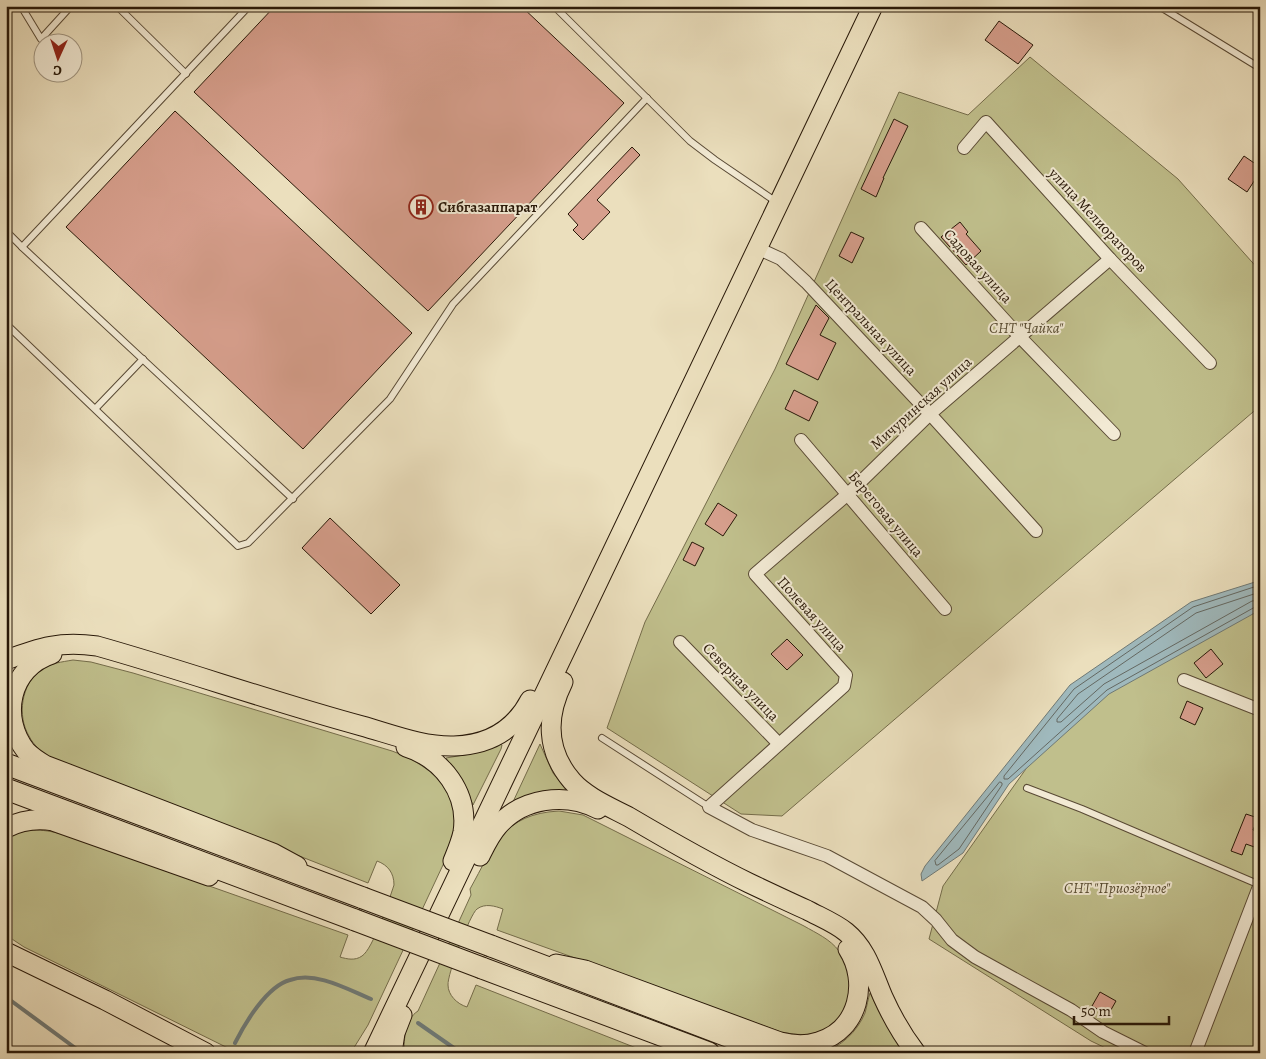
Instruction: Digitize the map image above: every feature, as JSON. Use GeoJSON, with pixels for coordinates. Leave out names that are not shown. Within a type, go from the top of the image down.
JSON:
{"type":"FeatureCollection","features":[{"type":"Feature","properties":{"kind":"highway"},"geometry":{"type":"LineString","coordinates":[[6,764],[772,1053]]}},
{"type":"Feature","properties":{"kind":"highway"},"geometry":{"type":"LineString","coordinates":[[6,789],[709,1053]]}},
{"type":"Feature","properties":{"kind":"main road"},"geometry":{"type":"LineString","coordinates":[[373,1053],[873,6]]}},
{"type":"Feature","properties":{"kind":"main road"},"geometry":{"type":"LineString","coordinates":[[6,660],[48,646],[86,644],[110,649],[321,715],[441,746],[481,742],[496,736],[513,725],[526,707],[662,422],[705,356]]}},
{"type":"Feature","properties":{"kind":"main road"},"geometry":{"type":"LineString","coordinates":[[705,356],[685,426],[556,697],[551,714],[551,738],[556,756],[566,773],[577,786],[683,848],[739,878],[828,920],[850,935],[864,951],[891,1013],[916,1053]]}},
{"type":"Feature","properties":{"kind":"main road"},"geometry":{"type":"LineString","coordinates":[[221,685],[185,678],[98,654],[75,651],[55,653],[37,660],[21,673],[14,688],[11,718],[16,735],[22,745],[45,765],[273,853],[330,886]]}},
{"type":"Feature","properties":{"kind":"main road"},"geometry":{"type":"LineString","coordinates":[[321,715],[355,730],[423,754],[439,764],[451,779],[461,800],[463,831],[460,844],[449,869],[441,910]]}},
{"type":"Feature","properties":{"kind":"main road"},"geometry":{"type":"LineString","coordinates":[[441,910],[469,877],[498,825],[515,811],[534,803],[566,800],[592,806],[644,832],[683,848]]}},
{"type":"Feature","properties":{"kind":"main road"},"geometry":{"type":"LineString","coordinates":[[6,828],[32,819],[53,821],[259,894],[322,908]]}},
{"type":"Feature","properties":{"kind":"main road"},"geometry":{"type":"LineString","coordinates":[[523,958],[585,970],[780,1042],[802,1045],[820,1042],[830,1037],[846,1024],[854,1011],[859,995],[858,970],[850,950],[830,931],[739,878]]}},
{"type":"Feature","properties":{"kind":"main road"},"geometry":{"type":"LineString","coordinates":[[6,942],[75,978],[105,1000]]}},
{"type":"Feature","properties":{"kind":"main road"},"geometry":{"type":"LineString","coordinates":[[6,952],[105,1000],[206,1053]]}},
{"type":"Feature","properties":{"kind":"main road"},"geometry":{"type":"LineString","coordinates":[[358,1053],[389,996],[413,968]]}},
{"type":"Feature","properties":{"kind":"main road"},"geometry":{"type":"LineString","coordinates":[[392,1053],[395,1033],[407,1003],[413,968]]}},
{"type":"Feature","properties":{"kind":"main road"},"geometry":{"type":"LineString","coordinates":[[513,980],[567,1010],[680,1053]]}},
{"type":"Feature","properties":{"kind":"main road"},"geometry":{"type":"LineString","coordinates":[[187,1042],[218,1053]]}},
{"type":"Feature","properties":{"kind":"street","name":"улица Мелиораторов"},"geometry":{"type":"LineString","coordinates":[[964,148],[986,122],[1110,259],[1210,363]]}},
{"type":"Feature","properties":{"kind":"street","name":"Садовая улица"},"geometry":{"type":"LineString","coordinates":[[922,228],[1020,337],[1114,434]]}},
{"type":"Feature","properties":{"kind":"street","name":"Центральная улица"},"geometry":{"type":"LineString","coordinates":[[757,248],[781,259],[806,282],[930,414],[1036,531]]}},
{"type":"Feature","properties":{"kind":"street","name":"Мичуринская улица"},"geometry":{"type":"LineString","coordinates":[[755,574],[848,494],[930,414],[1110,259]]}},
{"type":"Feature","properties":{"kind":"street","name":"Береговая улица"},"geometry":{"type":"LineString","coordinates":[[801,440],[945,610]]}},
{"type":"Feature","properties":{"kind":"street","name":"Полевая улица"},"geometry":{"type":"LineString","coordinates":[[755,574],[846,675],[844,686],[779,744]]}},
{"type":"Feature","properties":{"kind":"street","name":"Северная улица"},"geometry":{"type":"LineString","coordinates":[[680,642],[779,744]]}},
{"type":"Feature","properties":{"kind":"street"},"geometry":{"type":"LineString","coordinates":[[1184,680],[1260,710]]}},
{"type":"Feature","properties":{"kind":"street"},"geometry":{"type":"LineString","coordinates":[[779,744],[709,807],[752,830],[827,856],[922,907],[936,920],[952,940],[975,957],[1071,1010],[1103,1032],[1145,1053]]}},
{"type":"Feature","properties":{"kind":"street"},"geometry":{"type":"LineString","coordinates":[[1195,1053],[1260,885]]}},
{"type":"Feature","properties":{"kind":"lane"},"geometry":{"type":"LineString","coordinates":[[21,6],[41,39],[71,6]]}},
{"type":"Feature","properties":{"kind":"lane"},"geometry":{"type":"LineString","coordinates":[[117,6],[186,74]]}},
{"type":"Feature","properties":{"kind":"lane"},"geometry":{"type":"LineString","coordinates":[[22,247],[249,6]]}},
{"type":"Feature","properties":{"kind":"lane"},"geometry":{"type":"LineString","coordinates":[[554,6],[690,141],[714,160],[779,204]]}},
{"type":"Feature","properties":{"kind":"lane"},"geometry":{"type":"LineString","coordinates":[[1159,6],[1260,68]]}},
{"type":"Feature","properties":{"kind":"lane"},"geometry":{"type":"LineString","coordinates":[[6,324],[96,408],[238,546],[248,543],[390,399],[453,304],[647,98]]}},
{"type":"Feature","properties":{"kind":"lane"},"geometry":{"type":"LineString","coordinates":[[6,231],[293,499]]}},
{"type":"Feature","properties":{"kind":"lane"},"geometry":{"type":"LineString","coordinates":[[96,408],[143,359]]}},
{"type":"Feature","properties":{"kind":"lane"},"geometry":{"type":"LineString","coordinates":[[602,738],[709,807]]}},
{"type":"Feature","properties":{"kind":"lane"},"geometry":{"type":"LineString","coordinates":[[1027,788],[1082,809],[1260,885]]}},
{"type":"Feature","properties":{"kind":"green space","name":"СНТ \"Чайка\""},"geometry":{"type":"Polygon","coordinates":[[[1030,57],[1178,179],[1260,271],[1260,406],[782,816],[741,814],[607,728],[645,622],[775,369],[899,92],[968,115],[1030,57]]]}},
{"type":"Feature","properties":{"kind":"green space","name":"СНТ \"Приозёрное\""},"geometry":{"type":"Polygon","coordinates":[[[1260,592],[1260,1053],[1116,1053],[1091,1041],[929,939],[943,886],[1074,701],[1260,592]]]}},
{"type":"Feature","properties":{"kind":"green space"},"geometry":{"type":"Polygon","coordinates":[[[73,660],[91,662],[133,673],[392,751],[425,768],[443,785],[454,806],[456,819],[450,850],[368,1025],[349,1053],[238,1053],[24,947],[6,935],[6,839],[20,832],[33,830],[62,834],[348,935],[340,957],[348,959],[359,958],[371,944],[394,885],[390,870],[377,861],[368,883],[50,758],[36,746],[25,728],[22,710],[25,692],[34,676],[41,670],[52,664],[73,660]]]}},
{"type":"Feature","properties":{"kind":"green space"},"geometry":{"type":"Polygon","coordinates":[[[499,744],[502,745],[501,749],[473,805],[463,782],[446,758],[470,754],[499,744]]]}},
{"type":"Feature","properties":{"kind":"green space"},"geometry":{"type":"Polygon","coordinates":[[[540,744],[553,773],[568,792],[512,804],[540,744]]]}},
{"type":"Feature","properties":{"kind":"green space"},"geometry":{"type":"Polygon","coordinates":[[[559,811],[583,815],[804,926],[827,940],[839,951],[849,974],[848,998],[844,1010],[837,1020],[827,1028],[811,1034],[802,1035],[781,1032],[497,930],[503,909],[487,906],[477,909],[464,933],[449,979],[448,989],[451,996],[467,1007],[476,985],[649,1053],[404,1053],[405,1036],[410,1019],[418,1011],[471,895],[470,889],[494,846],[502,835],[525,818],[540,813],[559,811]]]}},
{"type":"Feature","properties":{"kind":"green space"},"geometry":{"type":"Polygon","coordinates":[[[870,993],[882,1017],[905,1053],[821,1053],[842,1043],[858,1026],[865,1013],[870,993]]]}},
{"type":"Feature","properties":{"kind":"water"},"geometry":{"type":"Polygon","coordinates":[[[1260,578],[1260,610],[1109,694],[1009,784],[963,853],[922,881],[921,874],[925,866],[1070,685],[1191,602],[1255,582],[1260,578]]]}},
{"type":"Feature","properties":{"kind":"building","name":"Сибгазаппарат"},"geometry":{"type":"Polygon","coordinates":[[[275,6],[521,6],[624,103],[428,311],[194,92],[275,6]]]}},
{"type":"Feature","properties":{"kind":"building"},"geometry":{"type":"Polygon","coordinates":[[[999,21],[1033,45],[1018,64],[985,40],[999,21]]]}},
{"type":"Feature","properties":{"kind":"building"},"geometry":{"type":"Polygon","coordinates":[[[175,111],[412,333],[303,449],[66,227],[175,111]]]}},
{"type":"Feature","properties":{"kind":"building"},"geometry":{"type":"Polygon","coordinates":[[[894,119],[908,126],[876,197],[861,189],[894,119]]]}},
{"type":"Feature","properties":{"kind":"building"},"geometry":{"type":"Polygon","coordinates":[[[632,147],[640,155],[597,200],[610,212],[583,240],[573,230],[578,225],[568,214],[632,147]]]}},
{"type":"Feature","properties":{"kind":"building"},"geometry":{"type":"Polygon","coordinates":[[[1244,156],[1260,167],[1260,172],[1247,192],[1228,179],[1244,156]]]}},
{"type":"Feature","properties":{"kind":"building"},"geometry":{"type":"Polygon","coordinates":[[[960,222],[968,232],[966,234],[981,251],[966,265],[941,237],[960,222]]]}},
{"type":"Feature","properties":{"kind":"building"},"geometry":{"type":"Polygon","coordinates":[[[851,232],[864,238],[852,263],[839,256],[851,232]]]}},
{"type":"Feature","properties":{"kind":"building"},"geometry":{"type":"Polygon","coordinates":[[[816,305],[829,318],[820,335],[836,343],[818,380],[786,364],[816,305]]]}},
{"type":"Feature","properties":{"kind":"building"},"geometry":{"type":"Polygon","coordinates":[[[794,390],[818,402],[809,421],[785,409],[794,390]]]}},
{"type":"Feature","properties":{"kind":"building"},"geometry":{"type":"Polygon","coordinates":[[[718,503],[737,515],[723,536],[705,524],[718,503]]]}},
{"type":"Feature","properties":{"kind":"building"},"geometry":{"type":"Polygon","coordinates":[[[330,518],[400,585],[371,614],[302,548],[330,518]]]}},
{"type":"Feature","properties":{"kind":"building"},"geometry":{"type":"Polygon","coordinates":[[[692,542],[704,548],[695,566],[683,560],[692,542]]]}},
{"type":"Feature","properties":{"kind":"building"},"geometry":{"type":"Polygon","coordinates":[[[787,639],[803,655],[787,670],[771,654],[787,639]]]}},
{"type":"Feature","properties":{"kind":"building"},"geometry":{"type":"Polygon","coordinates":[[[1211,649],[1223,664],[1206,678],[1194,663],[1211,649]]]}},
{"type":"Feature","properties":{"kind":"building"},"geometry":{"type":"Polygon","coordinates":[[[1187,701],[1203,708],[1195,725],[1180,718],[1187,701]]]}},
{"type":"Feature","properties":{"kind":"building"},"geometry":{"type":"Polygon","coordinates":[[[1246,814],[1258,818],[1253,830],[1260,832],[1260,849],[1246,844],[1242,855],[1231,851],[1246,814]]]}},
{"type":"Feature","properties":{"kind":"building"},"geometry":{"type":"Polygon","coordinates":[[[1100,992],[1116,1001],[1108,1015],[1092,1006],[1100,992]]]}},
{"type":"Feature","properties":{"kind":"waterway"},"geometry":{"type":"LineString","coordinates":[[235,1043],[265,997],[281,984],[290,980],[300,978],[321,979],[371,999]]}},
{"type":"Feature","properties":{"kind":"waterway"},"geometry":{"type":"LineString","coordinates":[[6,997],[82,1053]]}},
{"type":"Feature","properties":{"kind":"waterway"},"geometry":{"type":"LineString","coordinates":[[418,1023],[461,1053]]}},
{"type":"Feature","properties":{"kind":"place","name":"Сибгазаппарат"},"geometry":{"type":"Point","coordinates":[421,207]}}]}
